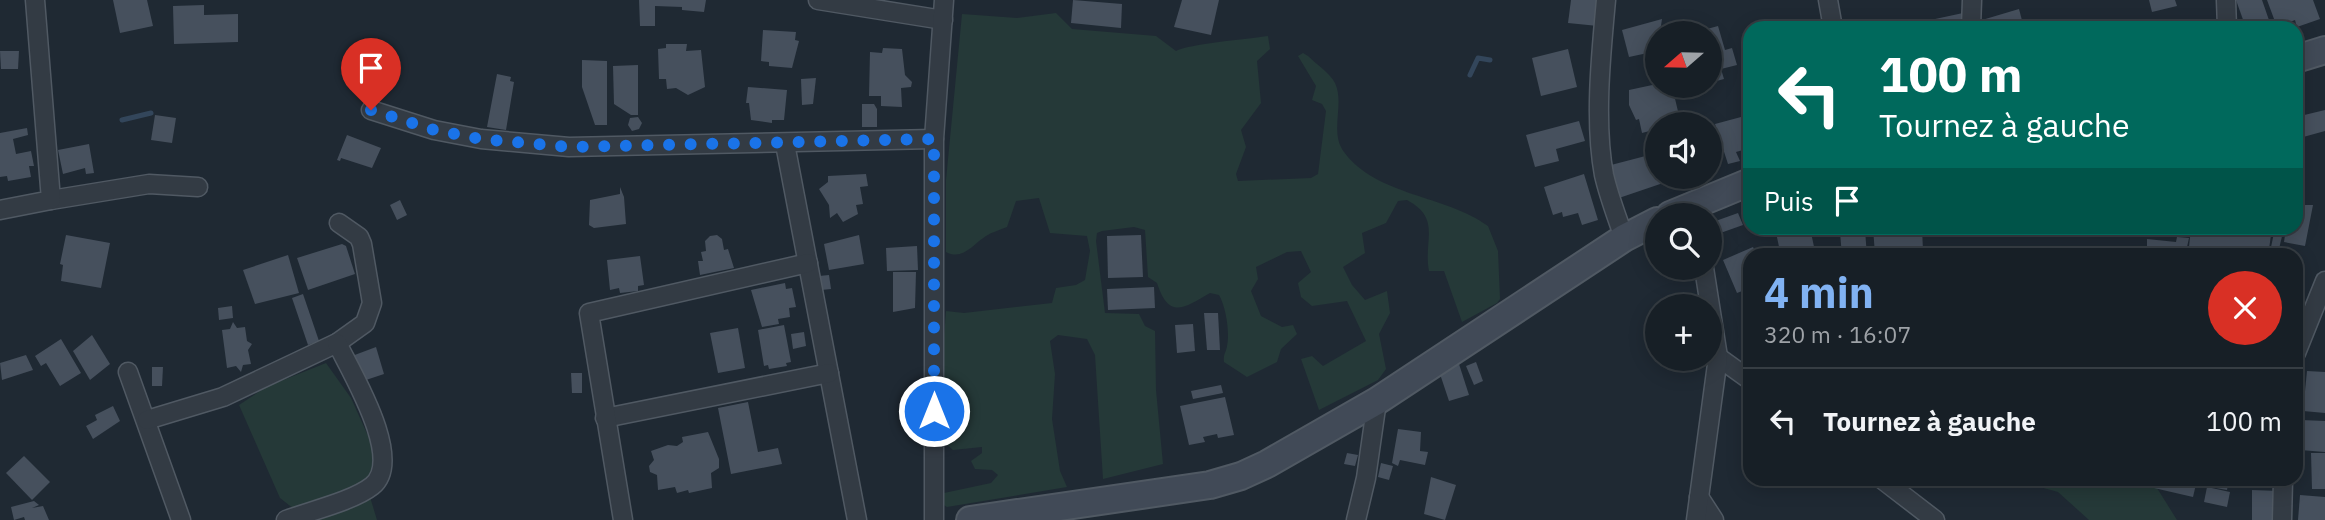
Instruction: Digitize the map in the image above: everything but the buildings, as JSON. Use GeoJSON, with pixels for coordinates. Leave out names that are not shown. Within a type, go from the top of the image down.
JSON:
{"type":"FeatureCollection","features":[{"type":"Feature","properties":{"kind":"main road"},"geometry":{"type":"LineString","coordinates":[[2303,57],[2325,50]]}},
{"type":"Feature","properties":{"kind":"main road"},"geometry":{"type":"LineString","coordinates":[[1706,203],[1743,185]]}},
{"type":"Feature","properties":{"kind":"main road"},"geometry":{"type":"LineString","coordinates":[[970,520],[1210,485],[1241,476],[1377,401],[1624,238],[1645,227]]}},
{"type":"Feature","properties":{"kind":"street"},"geometry":{"type":"LineString","coordinates":[[35,0],[51,200]]}},
{"type":"Feature","properties":{"kind":"street"},"geometry":{"type":"LineString","coordinates":[[818,0],[943,20]]}},
{"type":"Feature","properties":{"kind":"street"},"geometry":{"type":"LineString","coordinates":[[933,520],[934,139],[944,0]]}},
{"type":"Feature","properties":{"kind":"street"},"geometry":{"type":"LineString","coordinates":[[1605,0],[1601,156],[1608,192],[1624,238]]}},
{"type":"Feature","properties":{"kind":"street"},"geometry":{"type":"LineString","coordinates":[[1828,0],[1832,21]]}},
{"type":"Feature","properties":{"kind":"street"},"geometry":{"type":"LineString","coordinates":[[1971,21],[1972,0]]}},
{"type":"Feature","properties":{"kind":"street"},"geometry":{"type":"LineString","coordinates":[[2226,0],[2227,21]]}},
{"type":"Feature","properties":{"kind":"street"},"geometry":{"type":"LineString","coordinates":[[371,110],[434,130],[481,139],[569,147],[934,139]]}},
{"type":"Feature","properties":{"kind":"street"},"geometry":{"type":"LineString","coordinates":[[785,144],[858,520]]}},
{"type":"Feature","properties":{"kind":"street"},"geometry":{"type":"LineString","coordinates":[[0,210],[149,184],[198,187]]}},
{"type":"Feature","properties":{"kind":"street"},"geometry":{"type":"LineString","coordinates":[[147,420],[223,397],[337,343],[365,323],[372,303],[362,244],[359,237],[339,223]]}},
{"type":"Feature","properties":{"kind":"street"},"geometry":{"type":"LineString","coordinates":[[623,520],[589,313],[808,263]]}},
{"type":"Feature","properties":{"kind":"street"},"geometry":{"type":"LineString","coordinates":[[2303,336],[2325,281]]}},
{"type":"Feature","properties":{"kind":"street"},"geometry":{"type":"LineString","coordinates":[[286,520],[362,492],[380,477],[384,463],[376,424],[337,343]]}},
{"type":"Feature","properties":{"kind":"street"},"geometry":{"type":"LineString","coordinates":[[1722,360],[1743,375]]}},
{"type":"Feature","properties":{"kind":"street"},"geometry":{"type":"LineString","coordinates":[[1696,520],[1716,371]]}},
{"type":"Feature","properties":{"kind":"street"},"geometry":{"type":"LineString","coordinates":[[128,372],[181,520]]}},
{"type":"Feature","properties":{"kind":"street"},"geometry":{"type":"LineString","coordinates":[[605,418],[829,373]]}},
{"type":"Feature","properties":{"kind":"street"},"geometry":{"type":"LineString","coordinates":[[1356,520],[1366,478],[1377,401]]}},
{"type":"Feature","properties":{"kind":"street"},"geometry":{"type":"LineString","coordinates":[[1891,486],[1935,520]]}},
{"type":"Feature","properties":{"kind":"street"},"geometry":{"type":"LineString","coordinates":[[2282,520],[2283,486]]}},
{"type":"Feature","properties":{"kind":"street"},"geometry":{"type":"LineString","coordinates":[[1699,497],[1714,520]]}},
{"type":"Feature","properties":{"kind":"green space"},"geometry":{"type":"Polygon","coordinates":[[[1056,13],[1072,29],[1156,36],[1176,51],[1205,44],[1268,36],[1270,49],[1257,61],[1261,103],[1241,130],[1246,147],[1236,174],[1238,181],[1311,178],[1318,174],[1326,111],[1322,104],[1312,100],[1316,86],[1298,56],[1303,53],[1308,56],[1335,83],[1339,100],[1337,127],[1340,144],[1358,167],[1393,187],[1452,208],[1488,226],[1498,251],[1500,299],[1462,322],[1444,271],[1429,271],[1429,231],[1424,215],[1407,200],[1398,201],[1386,223],[1362,233],[1365,253],[1343,267],[1352,285],[1365,300],[1387,291],[1390,313],[1379,334],[1386,369],[1378,380],[1319,410],[1301,359],[1312,356],[1323,366],[1366,341],[1347,301],[1312,306],[1301,297],[1298,283],[1311,272],[1301,251],[1287,252],[1256,267],[1258,279],[1251,291],[1261,316],[1282,327],[1293,325],[1297,334],[1281,349],[1277,362],[1247,377],[1224,362],[1228,327],[1219,295],[1210,293],[1185,306],[1172,306],[1162,295],[1157,283],[1148,277],[1145,230],[1134,227],[1102,231],[1097,233],[1096,241],[1105,313],[1139,314],[1145,326],[1155,331],[1156,390],[1163,464],[1103,479],[1095,355],[1087,339],[1058,335],[1050,341],[1055,374],[1052,419],[1060,471],[1067,487],[947,507],[942,504],[941,497],[944,493],[991,483],[998,475],[992,470],[975,469],[971,461],[982,453],[982,447],[953,450],[946,444],[942,363],[946,311],[964,313],[1052,303],[1056,288],[1076,285],[1085,280],[1090,251],[1087,236],[1050,233],[1039,198],[1016,201],[1007,227],[988,235],[963,253],[946,252],[946,180],[962,14],[1017,18],[1056,13]]]}},
{"type":"Feature","properties":{"kind":"green space"},"geometry":{"type":"Polygon","coordinates":[[[326,363],[351,398],[388,480],[370,497],[377,520],[308,520],[280,498],[239,405],[266,387],[326,363]]]}},
{"type":"Feature","properties":{"kind":"green space"},"geometry":{"type":"Polygon","coordinates":[[[2036,486],[2156,486],[2177,520],[2089,520],[2058,492],[2036,486]]]}},
{"type":"Feature","properties":{"kind":"waterway"},"geometry":{"type":"LineString","coordinates":[[1470,75],[1478,58],[1490,60]]}},
{"type":"Feature","properties":{"kind":"waterway"},"geometry":{"type":"LineString","coordinates":[[122,120],[151,113]]}},
{"type":"Feature","properties":{"kind":"route"},"geometry":{"type":"LineString","coordinates":[[371,110],[434,130],[481,139],[569,147],[934,139],[934,411]]}}]}
